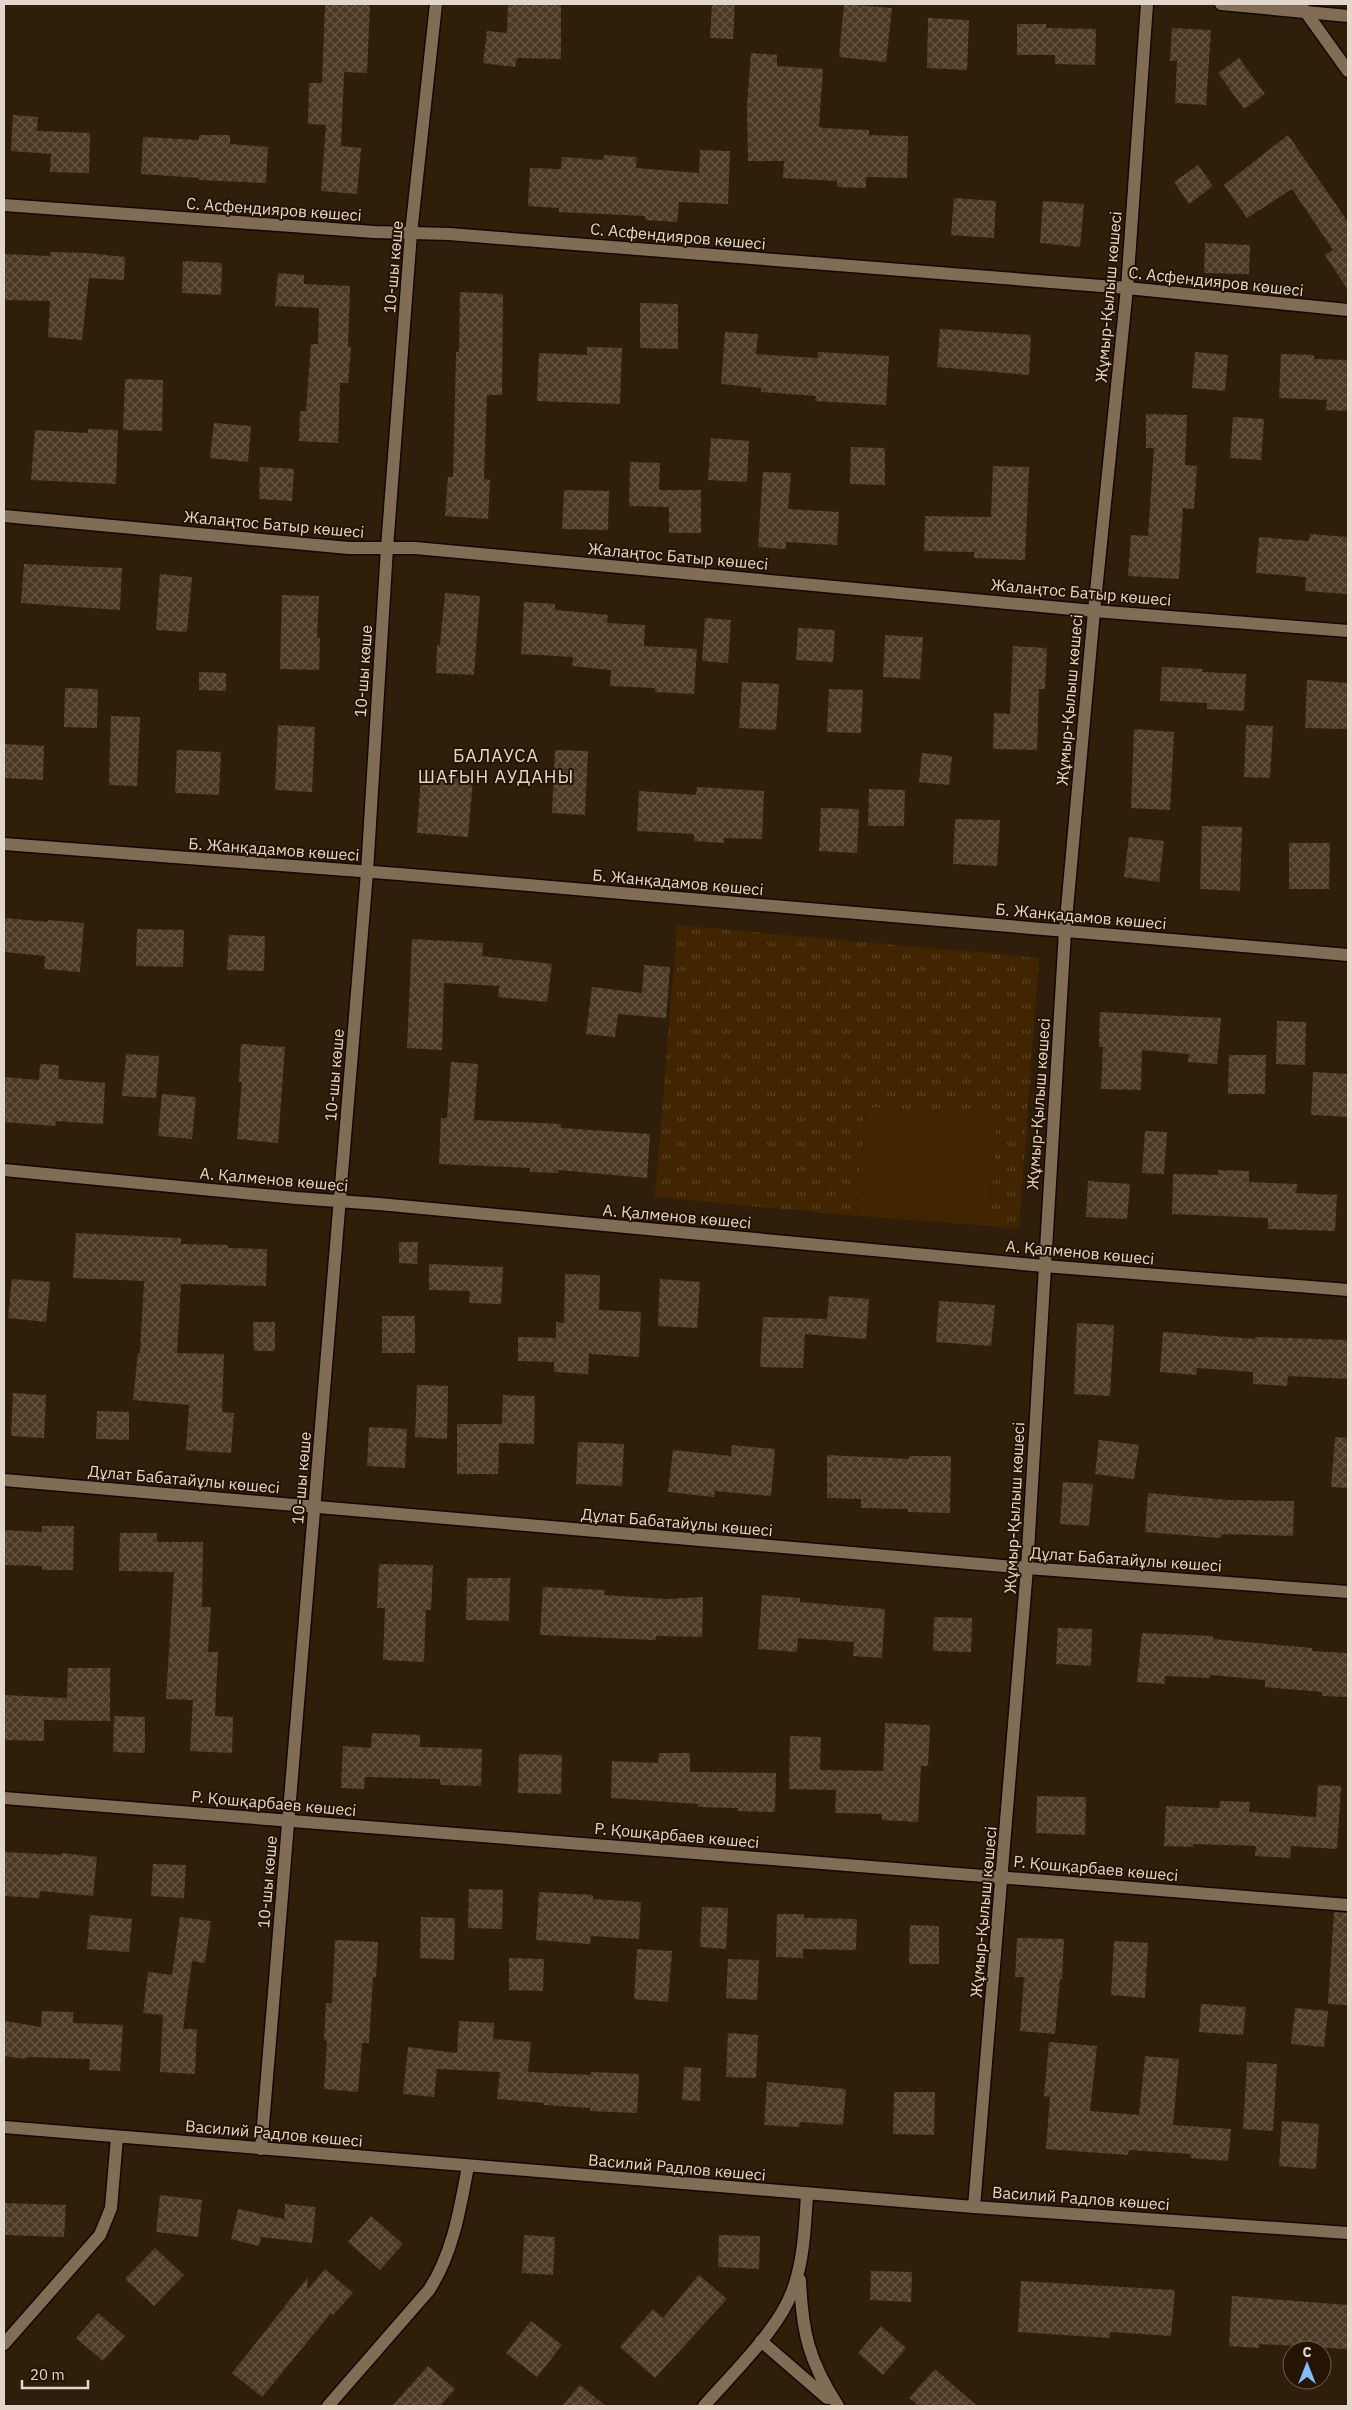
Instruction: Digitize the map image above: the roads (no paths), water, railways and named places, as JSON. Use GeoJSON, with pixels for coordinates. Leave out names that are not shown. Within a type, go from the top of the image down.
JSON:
{"type":"FeatureCollection","features":[{"type":"Feature","properties":{"kind":"street","name":"10-шы көше"},"geometry":{"type":"LineString","coordinates":[[261,2149],[367,872],[387,548],[411,233],[436,4]]}},
{"type":"Feature","properties":{"kind":"street","name":"Жұмыр-Қылыш көшесі"},"geometry":{"type":"LineString","coordinates":[[974,2207],[1027,1568],[1065,931],[1094,610],[1127,288],[1147,4]]}},
{"type":"Feature","properties":{"kind":"street"},"geometry":{"type":"LineString","coordinates":[[1222,4],[1302,8],[1348,16]]}},
{"type":"Feature","properties":{"kind":"street"},"geometry":{"type":"LineString","coordinates":[[1302,8],[1348,71]]}},
{"type":"Feature","properties":{"kind":"street","name":"С. Асфендияров көшесі"},"geometry":{"type":"LineString","coordinates":[[4,206],[449,234],[1127,288],[1348,310]]}},
{"type":"Feature","properties":{"kind":"street","name":"Жалаңтос Батыр көшесі"},"geometry":{"type":"LineString","coordinates":[[4,516],[349,548],[415,548],[1094,610],[1348,631]]}},
{"type":"Feature","properties":{"kind":"street","name":"Б. Жанқадамов көшесі"},"geometry":{"type":"LineString","coordinates":[[4,844],[367,872],[1348,955]]}},
{"type":"Feature","properties":{"kind":"street","name":"А. Қалменов көшесі"},"geometry":{"type":"LineString","coordinates":[[4,1170],[1044,1266],[1348,1290]]}},
{"type":"Feature","properties":{"kind":"street","name":"Дұлат Бабатайұлы көшесі"},"geometry":{"type":"LineString","coordinates":[[4,1480],[1027,1568],[1348,1592]]}},
{"type":"Feature","properties":{"kind":"street","name":"Р. Қошқарбаев көшесі"},"geometry":{"type":"LineString","coordinates":[[4,1798],[1348,1905]]}},
{"type":"Feature","properties":{"kind":"street","name":"Василий Радлов көшесі"},"geometry":{"type":"LineString","coordinates":[[4,2127],[807,2194],[1348,2233]]}},
{"type":"Feature","properties":{"kind":"street"},"geometry":{"type":"LineString","coordinates":[[4,2344],[100,2235],[111,2208],[118,2137]]}},
{"type":"Feature","properties":{"kind":"street"},"geometry":{"type":"LineString","coordinates":[[328,2406],[429,2290],[440,2273],[456,2226],[468,2166]]}},
{"type":"Feature","properties":{"kind":"street"},"geometry":{"type":"LineString","coordinates":[[704,2406],[761,2341],[792,2294],[799,2270],[807,2194]]}},
{"type":"Feature","properties":{"kind":"street"},"geometry":{"type":"LineString","coordinates":[[799,2270],[805,2335],[821,2381],[838,2406]]}},
{"type":"Feature","properties":{"kind":"street"},"geometry":{"type":"LineString","coordinates":[[761,2341],[838,2406]]}},
{"type":"Feature","properties":{"kind":"district","name":"БАЛАУСА ШАҒЫН АУДАНЫ"},"geometry":{"type":"Point","coordinates":[496,766]}}]}
